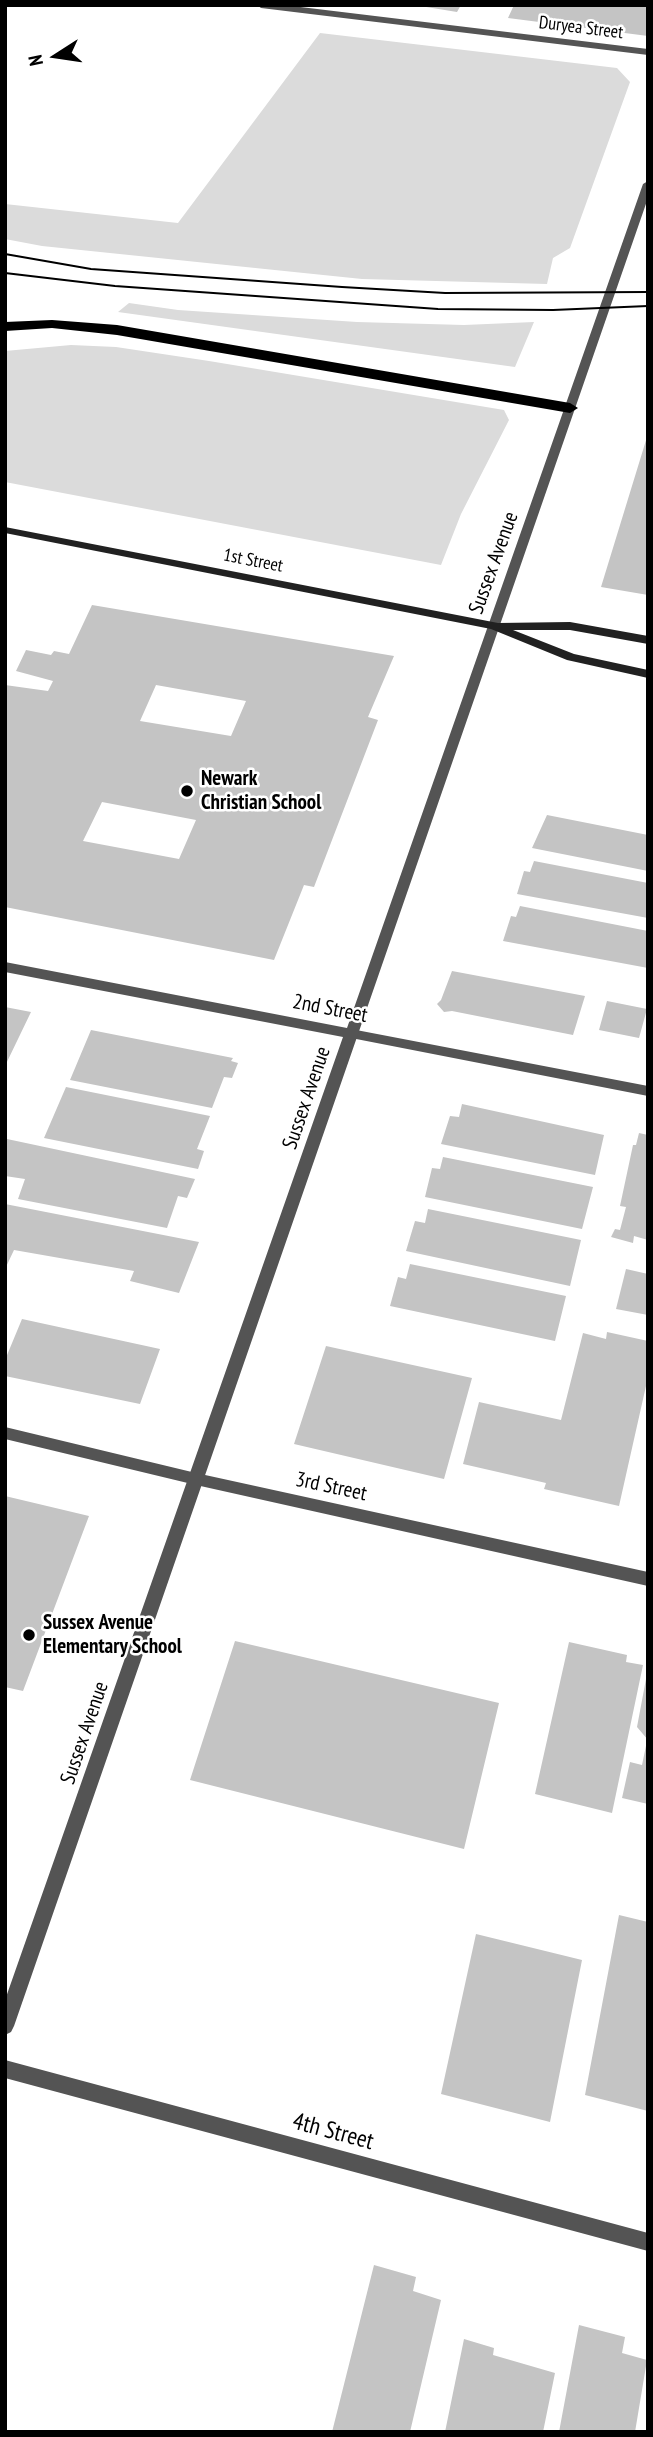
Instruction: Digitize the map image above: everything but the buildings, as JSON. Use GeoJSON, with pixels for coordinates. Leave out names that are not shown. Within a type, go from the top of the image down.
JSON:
{"type":"FeatureCollection","features":[{"type":"Feature","properties":{"kind":"highway"},"geometry":{"type":"LineString","coordinates":[[5,327],[52,324],[117,330],[570,408]]}},
{"type":"Feature","properties":{"kind":"main road","name":"1st Street"},"geometry":{"type":"LineString","coordinates":[[5,530],[494,626],[571,657],[648,674]]}},
{"type":"Feature","properties":{"kind":"main road","name":"1st Street"},"geometry":{"type":"LineString","coordinates":[[494,626],[570,626],[648,640]]}},
{"type":"Feature","properties":{"kind":"street","name":"Duryea Street"},"geometry":{"type":"LineString","coordinates":[[261,5],[648,52]]}},
{"type":"Feature","properties":{"kind":"street","name":"Sussex Avenue"},"geometry":{"type":"LineString","coordinates":[[5,2026],[648,184]]}},
{"type":"Feature","properties":{"kind":"street","name":"2nd Street"},"geometry":{"type":"LineString","coordinates":[[5,967],[648,1091]]}},
{"type":"Feature","properties":{"kind":"street","name":"3rd Street"},"geometry":{"type":"LineString","coordinates":[[5,1433],[196,1479],[648,1579]]}},
{"type":"Feature","properties":{"kind":"street","name":"4th Street"},"geometry":{"type":"LineString","coordinates":[[5,2069],[648,2242]]}},
{"type":"Feature","properties":{"kind":"shaded area"},"geometry":{"type":"Polygon","coordinates":[[[320,33],[617,68],[630,82],[570,248],[553,258],[547,284],[362,279],[42,246],[5,239],[5,204],[178,223],[320,33]]]}},
{"type":"Feature","properties":{"kind":"shaded area"},"geometry":{"type":"Polygon","coordinates":[[[129,303],[178,310],[357,322],[464,325],[534,322],[515,367],[118,312],[129,303]]]}},
{"type":"Feature","properties":{"kind":"shaded area"},"geometry":{"type":"Polygon","coordinates":[[[71,345],[116,347],[504,410],[509,420],[461,514],[441,565],[5,482],[5,351],[71,345]]]}},
{"type":"Feature","properties":{"kind":"tram line"},"geometry":{"type":"LineString","coordinates":[[5,254],[91,269],[342,287],[445,293],[648,292]]}},
{"type":"Feature","properties":{"kind":"tram line"},"geometry":{"type":"LineString","coordinates":[[5,273],[115,286],[438,309],[553,310],[648,306]]}},
{"type":"Feature","properties":{"kind":"place","name":"Newark Christian School"},"geometry":{"type":"Point","coordinates":[187,791]}},
{"type":"Feature","properties":{"kind":"place","name":"Sussex Avenue Elementary School"},"geometry":{"type":"Point","coordinates":[29,1635]}}]}
